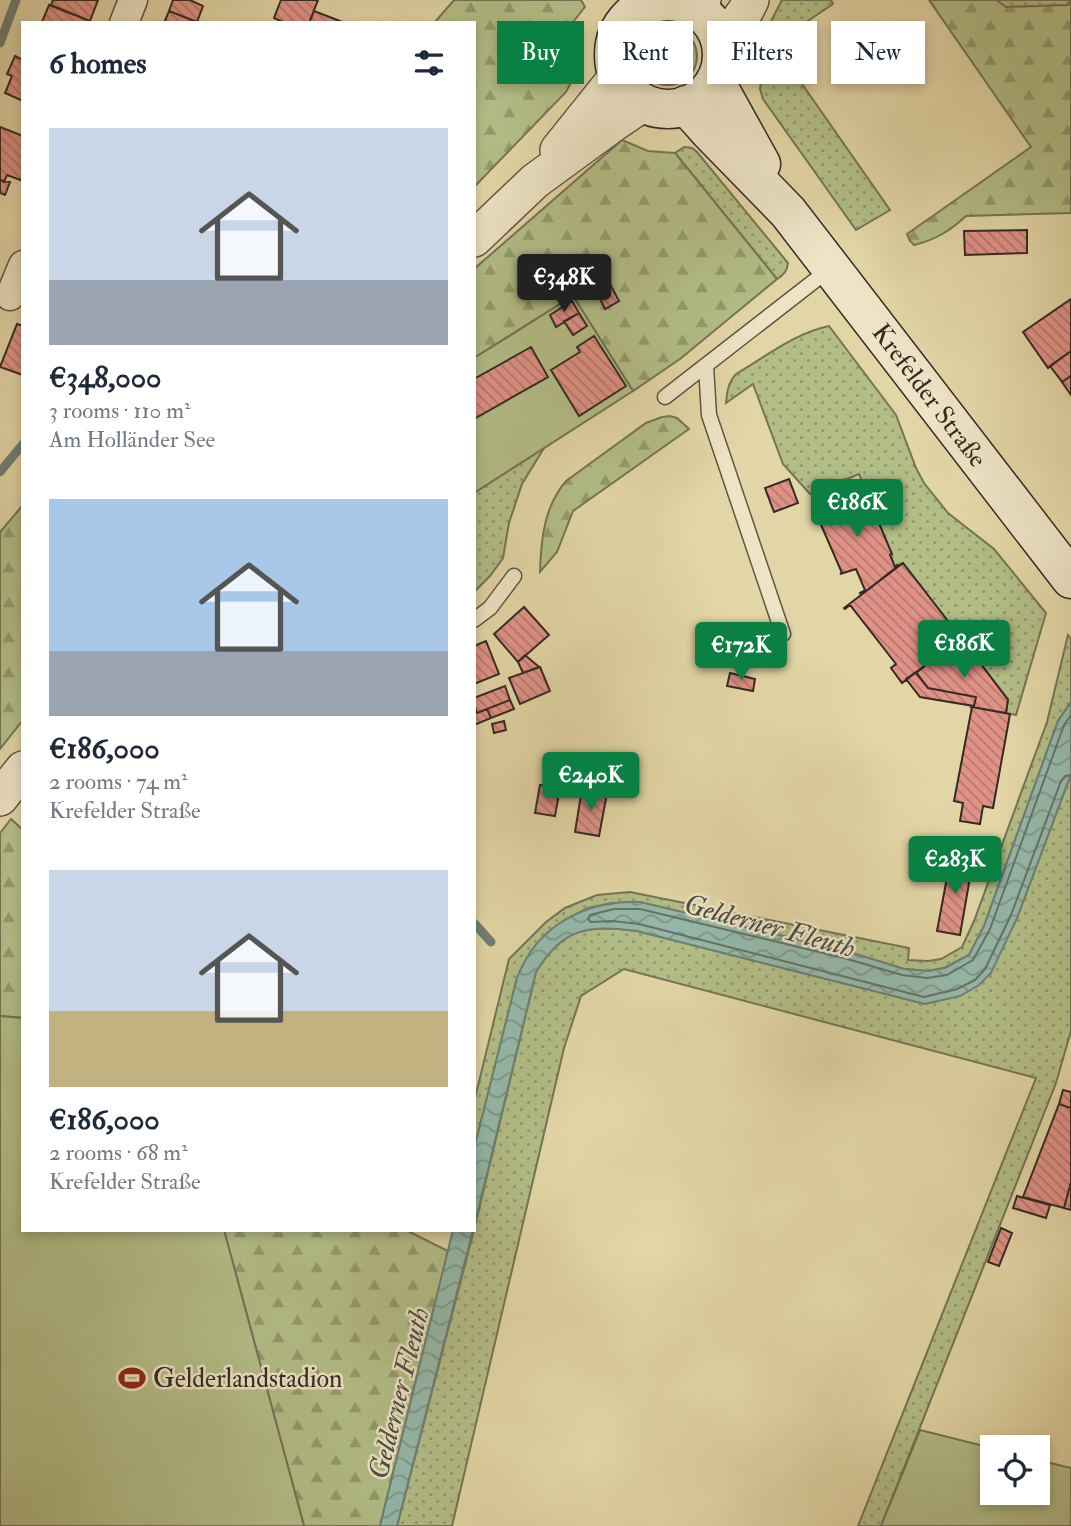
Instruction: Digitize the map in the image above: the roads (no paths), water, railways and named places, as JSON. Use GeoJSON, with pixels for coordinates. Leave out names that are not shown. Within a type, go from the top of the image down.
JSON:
{"type":"FeatureCollection","features":[{"type":"Feature","properties":{"kind":"main road"},"geometry":{"type":"LineString","coordinates":[[613,14],[629,17],[653,1],[675,1],[698,4],[710,21]]}},
{"type":"Feature","properties":{"kind":"main road"},"geometry":{"type":"LineString","coordinates":[[622,84],[633,97],[645,103],[658,108],[672,108],[686,105],[703,96],[708,84]]}},
{"type":"Feature","properties":{"kind":"main road","name":"Krefelder Straße"},"geometry":{"type":"LineString","coordinates":[[724,84],[733,115],[788,212]]}},
{"type":"Feature","properties":{"kind":"main road","name":"Krefelder Straße"},"geometry":{"type":"LineString","coordinates":[[686,105],[788,212],[1071,579]]}},
{"type":"Feature","properties":{"kind":"street"},"geometry":{"type":"LineString","coordinates":[[125,21],[133,0]]}},
{"type":"Feature","properties":{"kind":"street"},"geometry":{"type":"LineString","coordinates":[[740,21],[751,0]]}},
{"type":"Feature","properties":{"kind":"street"},"geometry":{"type":"LineString","coordinates":[[535,181],[611,84]]}},
{"type":"Feature","properties":{"kind":"street"},"geometry":{"type":"LineString","coordinates":[[476,237],[535,181],[645,103]]}},
{"type":"Feature","properties":{"kind":"street"},"geometry":{"type":"LineString","coordinates":[[10,296],[21,270]]}},
{"type":"Feature","properties":{"kind":"street"},"geometry":{"type":"LineString","coordinates":[[0,798],[21,772]]}},
{"type":"Feature","properties":{"kind":"lane"},"geometry":{"type":"LineString","coordinates":[[665,397],[832,267]]}},
{"type":"Feature","properties":{"kind":"lane"},"geometry":{"type":"LineString","coordinates":[[706,366],[709,415],[783,634]]}},
{"type":"Feature","properties":{"kind":"lane"},"geometry":{"type":"LineString","coordinates":[[476,618],[489,608],[514,576]]}},
{"type":"Feature","properties":{"kind":"water"},"geometry":{"type":"Polygon","coordinates":[[[1071,702],[1071,774],[1017,918],[991,973],[979,985],[960,996],[925,1004],[637,931],[591,929],[578,932],[556,946],[536,972],[476,1219],[476,1141],[517,978],[537,943],[550,930],[583,911],[620,903],[640,902],[846,951],[904,969],[928,971],[945,968],[969,955],[984,926],[1058,721],[1071,702]]]}},
{"type":"Feature","properties":{"kind":"water"},"geometry":{"type":"Polygon","coordinates":[[[453,1232],[472,1232],[397,1526],[380,1526],[453,1232]]]}},
{"type":"Feature","properties":{"kind":"waterway"},"geometry":{"type":"LineString","coordinates":[[0,43],[16,0]]}},
{"type":"Feature","properties":{"kind":"waterway"},"geometry":{"type":"LineString","coordinates":[[0,472],[21,446]]}},
{"type":"Feature","properties":{"kind":"waterway"},"geometry":{"type":"LineString","coordinates":[[476,925],[491,942]]}},
{"type":"Feature","properties":{"kind":"place","name":"Gelderlandstadion"},"geometry":{"type":"Point","coordinates":[132,1378]}},
{"type":"Feature","properties":{"kind":"water label","name":"Gelderner Fleuth"},"geometry":{"type":"Point","coordinates":[770,925]}},
{"type":"Feature","properties":{"kind":"water label","name":"Gelderner Fleuth"},"geometry":{"type":"Point","coordinates":[398,1393]}}]}
